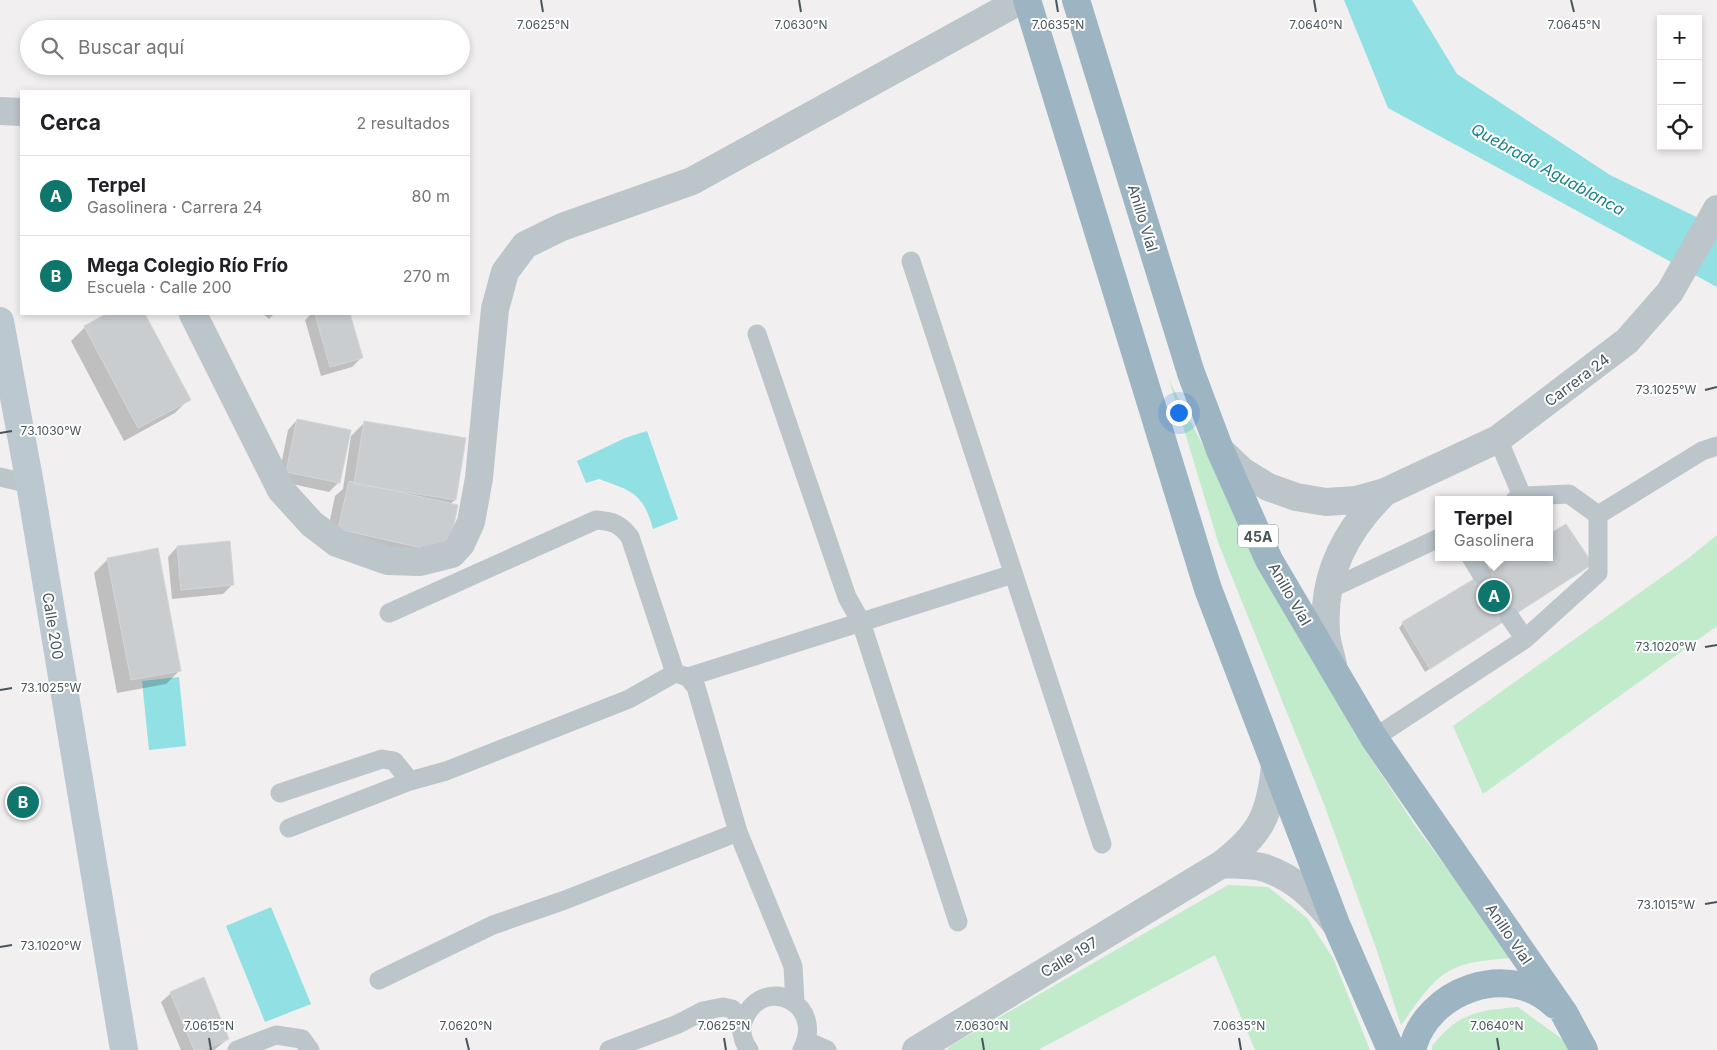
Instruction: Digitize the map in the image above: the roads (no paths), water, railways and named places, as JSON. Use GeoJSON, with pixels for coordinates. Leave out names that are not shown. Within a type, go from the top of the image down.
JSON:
{"type":"FeatureCollection","features":[{"type":"Feature","properties":{"kind":"highway"},"geometry":{"type":"LineString","coordinates":[[1027,0],[1208,589],[1336,924],[1390,1050]]}},
{"type":"Feature","properties":{"kind":"highway","name":"Anillo Víal"},"geometry":{"type":"LineString","coordinates":[[1076,0],[1191,373],[1220,450],[1270,560],[1374,738],[1564,1013],[1584,1050]]}},
{"type":"Feature","properties":{"kind":"highway"},"geometry":{"type":"LineString","coordinates":[[1412,1050],[1419,1031],[1438,1006],[1450,997],[1479,985],[1510,984],[1525,987],[1552,1002],[1564,1013]]}},
{"type":"Feature","properties":{"kind":"main road","name":"Calle 200"},"geometry":{"type":"LineString","coordinates":[[0,321],[30,484],[124,1050]]}},
{"type":"Feature","properties":{"kind":"street"},"geometry":{"type":"LineString","coordinates":[[194,315],[281,490],[312,524],[337,543],[388,562],[420,562],[452,554],[461,544],[471,522],[479,478],[495,309],[505,272],[525,244],[562,227],[692,181],[1021,0]]}},
{"type":"Feature","properties":{"kind":"street"},"geometry":{"type":"LineString","coordinates":[[0,111],[20,112]]}},
{"type":"Feature","properties":{"kind":"street","name":"Carrera 24"},"geometry":{"type":"LineString","coordinates":[[1220,450],[1242,470],[1268,486],[1296,497],[1326,502],[1356,500],[1385,492],[1498,439],[1628,341],[1670,292],[1717,209]]}},
{"type":"Feature","properties":{"kind":"street","name":"Carrera 24"},"geometry":{"type":"LineString","coordinates":[[1334,671],[1326,631],[1328,590],[1335,562],[1347,536],[1364,512],[1385,492]]}},
{"type":"Feature","properties":{"kind":"street","name":"Calle 197"},"geometry":{"type":"LineString","coordinates":[[916,1050],[1222,864],[1245,846],[1262,823],[1272,795],[1275,766]]}},
{"type":"Feature","properties":{"kind":"street"},"geometry":{"type":"LineString","coordinates":[[1222,864],[1263,868],[1292,880],[1316,900],[1336,924]]}},
{"type":"Feature","properties":{"kind":"lane"},"geometry":{"type":"LineString","coordinates":[[911,261],[1102,844]]}},
{"type":"Feature","properties":{"kind":"lane"},"geometry":{"type":"LineString","coordinates":[[757,334],[847,597],[861,622],[958,922]]}},
{"type":"Feature","properties":{"kind":"lane"},"geometry":{"type":"LineString","coordinates":[[1498,439],[1518,496]]}},
{"type":"Feature","properties":{"kind":"lane"},"geometry":{"type":"LineString","coordinates":[[1598,515],[1702,451],[1717,446]]}},
{"type":"Feature","properties":{"kind":"lane"},"geometry":{"type":"LineString","coordinates":[[0,477],[30,484]]}},
{"type":"Feature","properties":{"kind":"lane"},"geometry":{"type":"LineString","coordinates":[[1544,496],[1569,494],[1598,515]]}},
{"type":"Feature","properties":{"kind":"lane"},"geometry":{"type":"LineString","coordinates":[[1374,738],[1525,639],[1598,573],[1598,515]]}},
{"type":"Feature","properties":{"kind":"lane"},"geometry":{"type":"LineString","coordinates":[[389,613],[596,520],[611,521],[622,527],[630,537],[682,675],[696,687],[738,832],[793,966],[795,1003]]}},
{"type":"Feature","properties":{"kind":"lane"},"geometry":{"type":"LineString","coordinates":[[1328,590],[1435,540]]}},
{"type":"Feature","properties":{"kind":"lane"},"geometry":{"type":"LineString","coordinates":[[1473,561],[1482,575]]}},
{"type":"Feature","properties":{"kind":"lane"},"geometry":{"type":"LineString","coordinates":[[289,828],[410,781],[446,772],[629,699],[682,675],[861,622],[1013,574]]}},
{"type":"Feature","properties":{"kind":"lane"},"geometry":{"type":"LineString","coordinates":[[1509,616],[1525,639]]}},
{"type":"Feature","properties":{"kind":"lane"},"geometry":{"type":"LineString","coordinates":[[280,793],[382,759],[394,761],[410,781]]}},
{"type":"Feature","properties":{"kind":"lane"},"geometry":{"type":"LineString","coordinates":[[379,980],[492,925],[565,900],[738,832]]}},
{"type":"Feature","properties":{"kind":"lane"},"geometry":{"type":"LineString","coordinates":[[749,1050],[742,1033],[743,1021],[754,1003],[764,998],[780,997],[795,1003],[808,1020],[805,1045],[827,1050]]}},
{"type":"Feature","properties":{"kind":"lane"},"geometry":{"type":"LineString","coordinates":[[609,1050],[678,1024],[704,1011],[723,1007],[732,1009],[743,1021]]}},
{"type":"Feature","properties":{"kind":"lane"},"geometry":{"type":"LineString","coordinates":[[237,1050],[276,1035],[302,1039],[310,1050]]}},
{"type":"Feature","properties":{"kind":"water","name":"Quebrada Aguablanca"},"geometry":{"type":"Polygon","coordinates":[[[1344,0],[1412,0],[1457,74],[1610,175],[1717,227],[1717,287],[1388,108],[1344,0]]]}},
{"type":"Feature","properties":{"kind":"water"},"geometry":{"type":"Polygon","coordinates":[[[647,431],[678,519],[653,529],[645,508],[635,495],[599,479],[586,483],[577,461],[625,438],[647,431]]]}},
{"type":"Feature","properties":{"kind":"water"},"geometry":{"type":"Polygon","coordinates":[[[179,677],[186,746],[149,750],[142,681],[179,677]]]}},
{"type":"Feature","properties":{"kind":"water"},"geometry":{"type":"Polygon","coordinates":[[[271,907],[311,1004],[265,1022],[226,926],[271,907]]]}},
{"type":"Feature","properties":{"kind":"place","name":"Terpel"},"geometry":{"type":"Point","coordinates":[1494,596]}},
{"type":"Feature","properties":{"kind":"place","name":"Mega Colegio Río Frío"},"geometry":{"type":"Point","coordinates":[23,802]}}]}
